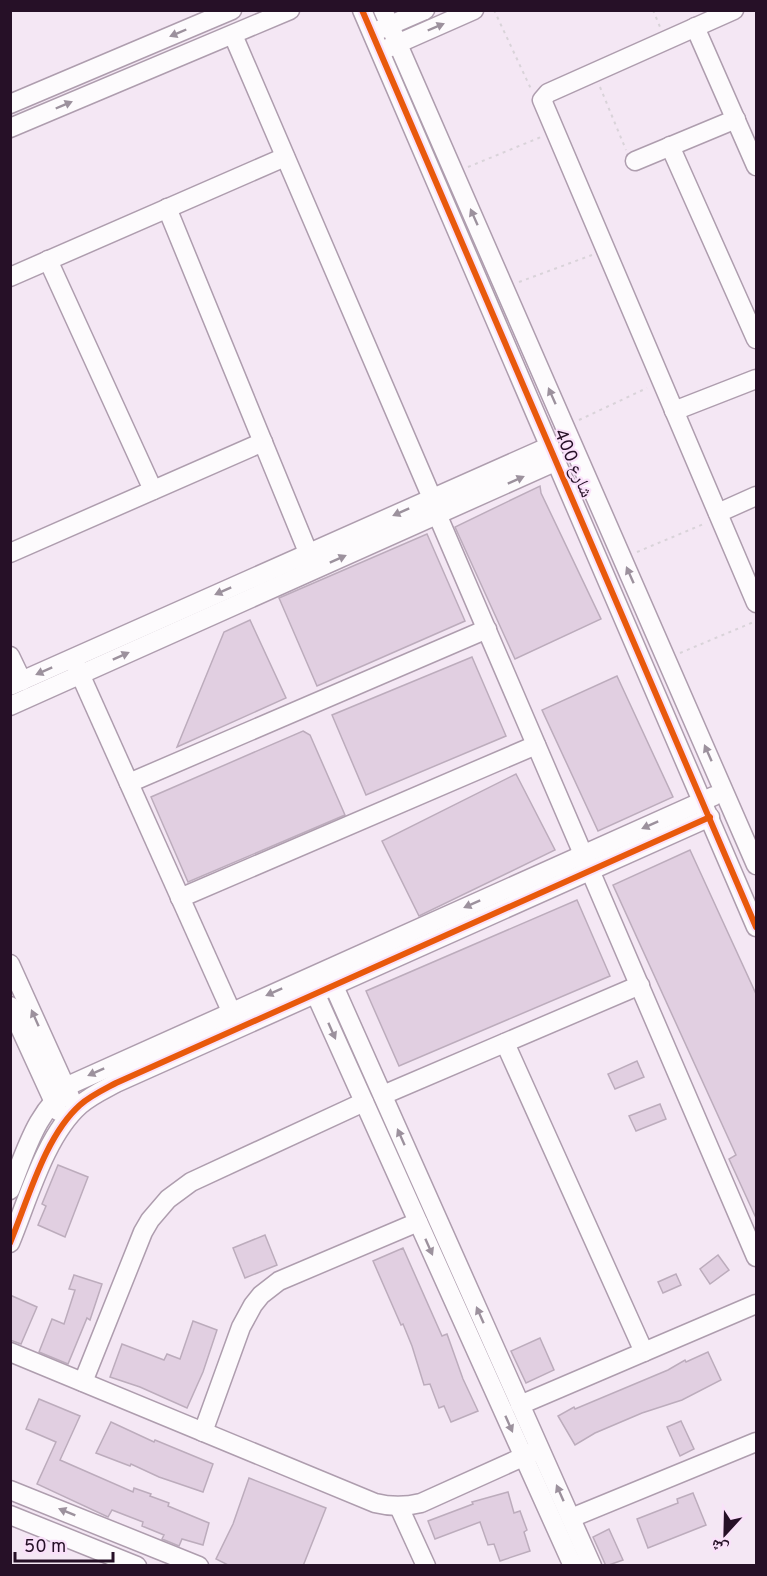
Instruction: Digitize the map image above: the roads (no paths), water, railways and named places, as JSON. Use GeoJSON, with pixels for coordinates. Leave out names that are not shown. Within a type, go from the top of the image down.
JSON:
{"type":"FeatureCollection","features":[{"type":"Feature","properties":{"kind":"street"},"geometry":{"type":"LineString","coordinates":[[10,104],[232,10]]}},
{"type":"Feature","properties":{"kind":"street"},"geometry":{"type":"LineString","coordinates":[[10,128],[290,10]]}},
{"type":"Feature","properties":{"kind":"street","name":"شارع 400"},"geometry":{"type":"LineString","coordinates":[[362,10],[756,927]]}},
{"type":"Feature","properties":{"kind":"street"},"geometry":{"type":"LineString","coordinates":[[371,34],[386,18],[425,10]]}},
{"type":"Feature","properties":{"kind":"street"},"geometry":{"type":"LineString","coordinates":[[379,51],[474,10]]}},
{"type":"Feature","properties":{"kind":"street"},"geometry":{"type":"LineString","coordinates":[[734,10],[548,93],[542,103],[756,603]]}},
{"type":"Feature","properties":{"kind":"street","name":"شارع 400"},"geometry":{"type":"LineString","coordinates":[[386,18],[756,865]]}},
{"type":"Feature","properties":{"kind":"street"},"geometry":{"type":"LineString","coordinates":[[695,27],[756,166]]}},
{"type":"Feature","properties":{"kind":"street"},"geometry":{"type":"LineString","coordinates":[[233,35],[756,1257]]}},
{"type":"Feature","properties":{"kind":"street"},"geometry":{"type":"LineString","coordinates":[[635,161],[736,119]]}},
{"type":"Feature","properties":{"kind":"street"},"geometry":{"type":"LineString","coordinates":[[670,146],[756,339]]}},
{"type":"Feature","properties":{"kind":"street"},"geometry":{"type":"LineString","coordinates":[[425,157],[444,149]]}},
{"type":"Feature","properties":{"kind":"street"},"geometry":{"type":"LineString","coordinates":[[10,277],[285,157]]}},
{"type":"Feature","properties":{"kind":"street"},"geometry":{"type":"LineString","coordinates":[[167,208],[312,561]]}},
{"type":"Feature","properties":{"kind":"street"},"geometry":{"type":"LineString","coordinates":[[48,260],[153,490]]}},
{"type":"Feature","properties":{"kind":"street"},"geometry":{"type":"LineString","coordinates":[[674,411],[756,379]]}},
{"type":"Feature","properties":{"kind":"street"},"geometry":{"type":"LineString","coordinates":[[10,553],[263,442]]}},
{"type":"Feature","properties":{"kind":"street"},"geometry":{"type":"LineString","coordinates":[[10,656],[16,683],[312,561],[553,453]]}},
{"type":"Feature","properties":{"kind":"street"},"geometry":{"type":"LineString","coordinates":[[719,515],[756,496]]}},
{"type":"Feature","properties":{"kind":"street"},"geometry":{"type":"LineString","coordinates":[[10,706],[81,675],[312,561]]}},
{"type":"Feature","properties":{"kind":"street"},"geometry":{"type":"LineString","coordinates":[[129,783],[487,629]]}},
{"type":"Feature","properties":{"kind":"street"},"geometry":{"type":"LineString","coordinates":[[73,658],[231,1011]]}},
{"type":"Feature","properties":{"kind":"street"},"geometry":{"type":"LineString","coordinates":[[180,898],[536,745]]}},
{"type":"Feature","properties":{"kind":"street"},"geometry":{"type":"LineString","coordinates":[[10,1190],[39,1121],[60,1094],[86,1076],[231,1011],[311,986],[334,986],[587,863],[707,809],[725,791]]}},
{"type":"Feature","properties":{"kind":"street"},"geometry":{"type":"LineString","coordinates":[[10,1243],[50,1143],[69,1116],[103,1090],[311,986],[327,969],[587,863]]}},
{"type":"Feature","properties":{"kind":"street"},"geometry":{"type":"LineString","coordinates":[[10,964],[69,1116]]}},
{"type":"Feature","properties":{"kind":"street"},"geometry":{"type":"LineString","coordinates":[[327,969],[520,1405],[532,1453],[573,1566]]}},
{"type":"Feature","properties":{"kind":"street"},"geometry":{"type":"LineString","coordinates":[[383,1095],[640,985]]}},
{"type":"Feature","properties":{"kind":"street"},"geometry":{"type":"LineString","coordinates":[[311,986],[418,1222],[532,1453],[571,1518],[592,1566]]}},
{"type":"Feature","properties":{"kind":"street"},"geometry":{"type":"LineString","coordinates":[[10,1006],[60,1094]]}},
{"type":"Feature","properties":{"kind":"street"},"geometry":{"type":"LineString","coordinates":[[505,1043],[644,1352]]}},
{"type":"Feature","properties":{"kind":"street"},"geometry":{"type":"LineString","coordinates":[[83,1382],[138,1244],[150,1220],[168,1199],[191,1182],[364,1102]]}},
{"type":"Feature","properties":{"kind":"street"},"geometry":{"type":"LineString","coordinates":[[203,1432],[236,1339],[246,1316],[261,1295],[288,1275],[418,1222]]}},
{"type":"Feature","properties":{"kind":"street"},"geometry":{"type":"LineString","coordinates":[[520,1405],[756,1304]]}},
{"type":"Feature","properties":{"kind":"street"},"geometry":{"type":"LineString","coordinates":[[10,1352],[375,1503],[399,1507],[421,1503],[532,1453]]}},
{"type":"Feature","properties":{"kind":"street"},"geometry":{"type":"LineString","coordinates":[[571,1518],[756,1442]]}},
{"type":"Feature","properties":{"kind":"street"},"geometry":{"type":"LineString","coordinates":[[10,1490],[199,1566]]}},
{"type":"Feature","properties":{"kind":"street"},"geometry":{"type":"LineString","coordinates":[[399,1507],[426,1566]]}},
{"type":"Feature","properties":{"kind":"street"},"geometry":{"type":"LineString","coordinates":[[10,1515],[137,1566]]}}]}
